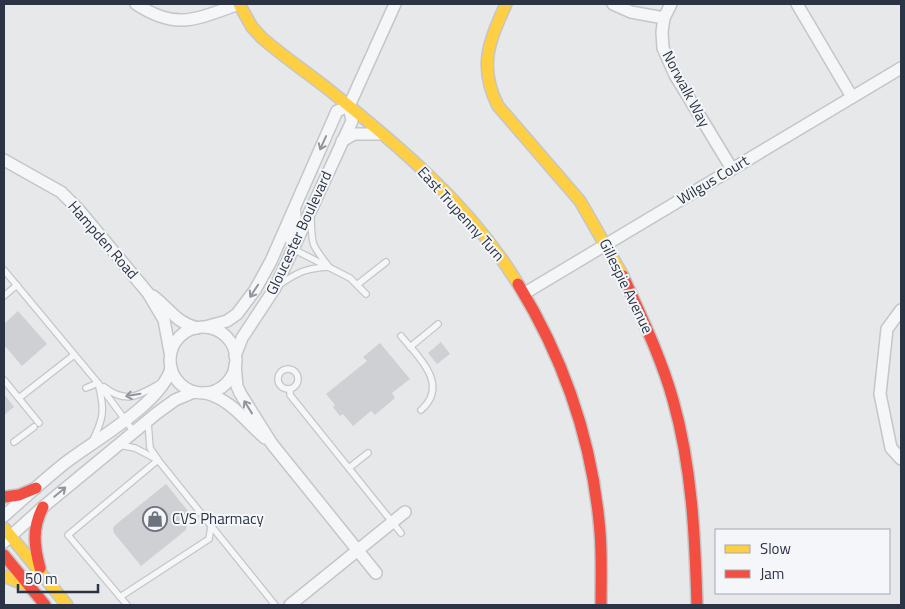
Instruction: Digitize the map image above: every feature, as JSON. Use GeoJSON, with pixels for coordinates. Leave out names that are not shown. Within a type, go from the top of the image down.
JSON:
{"type":"FeatureCollection","features":[{"type":"Feature","properties":{"kind":"street"},"geometry":{"type":"LineString","coordinates":[[136,4],[159,17],[184,21],[196,20],[239,4]]}},
{"type":"Feature","properties":{"kind":"street","name":"East Trupenny Turn"},"geometry":{"type":"LineString","coordinates":[[239,4],[255,32],[349,106],[418,165],[489,241],[525,293],[558,360],[578,413],[585,439],[600,530],[601,605]]}},
{"type":"Feature","properties":{"kind":"street","name":"Gloucester Boulevard"},"geometry":{"type":"LineString","coordinates":[[235,361],[242,338],[275,288],[352,121],[349,106],[395,4]]}},
{"type":"Feature","properties":{"kind":"street","name":"Gillespie Avenue"},"geometry":{"type":"LineString","coordinates":[[506,4],[488,46],[486,69],[489,89],[498,106],[580,201],[622,274],[654,343],[673,400],[686,457],[694,509],[697,605]]}},
{"type":"Feature","properties":{"kind":"street"},"geometry":{"type":"LineString","coordinates":[[613,4],[631,12],[664,18]]}},
{"type":"Feature","properties":{"kind":"street","name":"Norwalk Way"},"geometry":{"type":"LineString","coordinates":[[671,4],[664,18],[662,32],[663,48],[669,63],[732,169]]}},
{"type":"Feature","properties":{"kind":"street"},"geometry":{"type":"LineString","coordinates":[[797,4],[852,97]]}},
{"type":"Feature","properties":{"kind":"street","name":"Wilgus Court"},"geometry":{"type":"LineString","coordinates":[[525,293],[901,68]]}},
{"type":"Feature","properties":{"kind":"street","name":"Gloucester Boulevard"},"geometry":{"type":"LineString","coordinates":[[201,328],[228,321],[237,314],[255,290],[271,261],[337,111],[349,106]]}},
{"type":"Feature","properties":{"kind":"street"},"geometry":{"type":"LineString","coordinates":[[341,142],[354,134],[382,134]]}},
{"type":"Feature","properties":{"kind":"street","name":"Hampden Road"},"geometry":{"type":"LineString","coordinates":[[4,160],[60,192],[79,210],[148,293],[164,320],[170,352]]}},
{"type":"Feature","properties":{"kind":"street","name":"Hampden Road"},"geometry":{"type":"LineString","coordinates":[[148,293],[163,304],[179,320],[201,328]]}},
{"type":"Feature","properties":{"kind":"street"},"geometry":{"type":"LineString","coordinates":[[901,310],[887,329],[880,394],[891,448],[901,459]]}},
{"type":"Feature","properties":{"kind":"street"},"geometry":{"type":"LineString","coordinates":[[4,516],[36,488],[92,443],[125,420],[154,395],[169,374],[170,352],[180,336],[188,330],[213,329],[227,338],[232,346],[237,386],[272,444],[376,573]]}},
{"type":"Feature","properties":{"kind":"street"},"geometry":{"type":"LineString","coordinates":[[67,605],[6,535],[175,400],[199,393],[214,392],[228,382],[235,361]]}},
{"type":"Feature","properties":{"kind":"street"},"geometry":{"type":"LineString","coordinates":[[169,374],[182,386],[199,393],[217,396],[232,406],[272,444]]}},
{"type":"Feature","properties":{"kind":"street"},"geometry":{"type":"LineString","coordinates":[[4,497],[19,495],[36,488]]}},
{"type":"Feature","properties":{"kind":"street"},"geometry":{"type":"LineString","coordinates":[[42,575],[35,552],[33,530],[37,517],[43,507]]}},
{"type":"Feature","properties":{"kind":"street"},"geometry":{"type":"LineString","coordinates":[[290,605],[405,512]]}},
{"type":"Feature","properties":{"kind":"street"},"geometry":{"type":"LineString","coordinates":[[4,555],[45,605]]}},
{"type":"Feature","properties":{"kind":"street"},"geometry":{"type":"LineString","coordinates":[[4,576],[30,587]]}},
{"type":"Feature","properties":{"kind":"lane"},"geometry":{"type":"LineString","coordinates":[[296,203],[298,218],[288,240],[293,249],[350,278],[366,294]]}},
{"type":"Feature","properties":{"kind":"lane"},"geometry":{"type":"LineString","coordinates":[[311,210],[311,239],[317,253],[329,267]]}},
{"type":"Feature","properties":{"kind":"lane"},"geometry":{"type":"LineString","coordinates":[[358,284],[386,262]]}},
{"type":"Feature","properties":{"kind":"lane"},"geometry":{"type":"LineString","coordinates":[[275,288],[306,268],[329,267]]}},
{"type":"Feature","properties":{"kind":"lane"},"geometry":{"type":"LineString","coordinates":[[4,270],[98,383],[134,432]]}},
{"type":"Feature","properties":{"kind":"lane"},"geometry":{"type":"LineString","coordinates":[[4,296],[17,285]]}},
{"type":"Feature","properties":{"kind":"lane"},"geometry":{"type":"LineString","coordinates":[[410,347],[438,324]]}},
{"type":"Feature","properties":{"kind":"lane"},"geometry":{"type":"LineString","coordinates":[[401,336],[422,361],[432,381],[433,392],[421,410]]}},
{"type":"Feature","properties":{"kind":"lane"},"geometry":{"type":"LineString","coordinates":[[19,398],[74,355]]}},
{"type":"Feature","properties":{"kind":"lane"},"geometry":{"type":"LineString","coordinates":[[98,383],[122,397],[132,397],[139,395],[169,374]]}},
{"type":"Feature","properties":{"kind":"lane"},"geometry":{"type":"LineString","coordinates":[[4,380],[19,398],[36,425],[14,442]]}},
{"type":"Feature","properties":{"kind":"lane"},"geometry":{"type":"LineString","coordinates":[[86,388],[98,383]]}},
{"type":"Feature","properties":{"kind":"lane"},"geometry":{"type":"LineString","coordinates":[[92,443],[101,422],[104,406],[98,383]]}},
{"type":"Feature","properties":{"kind":"lane"},"geometry":{"type":"LineString","coordinates":[[290,389],[290,395],[401,533]]}},
{"type":"Feature","properties":{"kind":"lane"},"geometry":{"type":"LineString","coordinates":[[148,420],[147,428],[150,448],[158,460],[275,605]]}},
{"type":"Feature","properties":{"kind":"lane"},"geometry":{"type":"LineString","coordinates":[[118,445],[135,448],[158,460]]}},
{"type":"Feature","properties":{"kind":"lane"},"geometry":{"type":"LineString","coordinates":[[349,468],[368,453]]}},
{"type":"Feature","properties":{"kind":"lane"},"geometry":{"type":"LineString","coordinates":[[127,605],[68,535],[158,460]]}},
{"type":"Feature","properties":{"kind":"lane"},"geometry":{"type":"LineString","coordinates":[[120,597],[209,539],[211,527]]}},
{"type":"Feature","properties":{"kind":"building"},"geometry":{"type":"Polygon","coordinates":[[[18,311],[47,344],[22,366],[4,345],[4,324],[18,311]]]}},
{"type":"Feature","properties":{"kind":"building"},"geometry":{"type":"Polygon","coordinates":[[[441,342],[450,354],[437,364],[428,353],[441,342]]]}},
{"type":"Feature","properties":{"kind":"building"},"geometry":{"type":"Polygon","coordinates":[[[380,343],[410,379],[392,393],[395,398],[375,415],[371,411],[353,426],[343,414],[340,416],[333,407],[335,405],[326,394],[367,361],[363,357],[380,343]]]}},
{"type":"Feature","properties":{"kind":"building"},"geometry":{"type":"Polygon","coordinates":[[[4,394],[14,407],[4,415],[4,394]]]}},
{"type":"Feature","properties":{"kind":"building","name":"CVS Pharmacy"},"geometry":{"type":"Polygon","coordinates":[[[166,484],[188,511],[186,530],[141,566],[114,533],[113,529],[114,526],[166,484]]]}},
{"type":"Feature","properties":{"kind":"traffic: slow"},"geometry":{"type":"LineString","coordinates":[[239,4],[252,27],[262,38],[381,132],[432,178],[478,228],[518,284]]}},
{"type":"Feature","properties":{"kind":"traffic: slow"},"geometry":{"type":"LineString","coordinates":[[506,4],[491,42],[487,66],[488,79],[498,106],[580,201],[623,276]]}},
{"type":"Feature","properties":{"kind":"traffic: slow"},"geometry":{"type":"LineString","coordinates":[[4,528],[67,605]]}},
{"type":"Feature","properties":{"kind":"traffic: slow"},"geometry":{"type":"LineString","coordinates":[[4,576],[28,586]]}},
{"type":"Feature","properties":{"kind":"traffic: jam"},"geometry":{"type":"LineString","coordinates":[[623,276],[663,368],[679,425],[691,502],[697,605]]}},
{"type":"Feature","properties":{"kind":"traffic: jam"},"geometry":{"type":"LineString","coordinates":[[518,284],[549,342],[562,372],[574,403],[583,435],[591,467],[600,532],[601,605]]}},
{"type":"Feature","properties":{"kind":"traffic: jam"},"geometry":{"type":"LineString","coordinates":[[4,497],[19,495],[36,488]]}},
{"type":"Feature","properties":{"kind":"traffic: jam"},"geometry":{"type":"LineString","coordinates":[[40,568],[35,537],[37,522],[43,507]]}},
{"type":"Feature","properties":{"kind":"traffic: jam"},"geometry":{"type":"LineString","coordinates":[[4,555],[45,605]]}},
{"type":"Feature","properties":{"kind":"place","name":"CVS Pharmacy"},"geometry":{"type":"Point","coordinates":[155,519]}}]}
